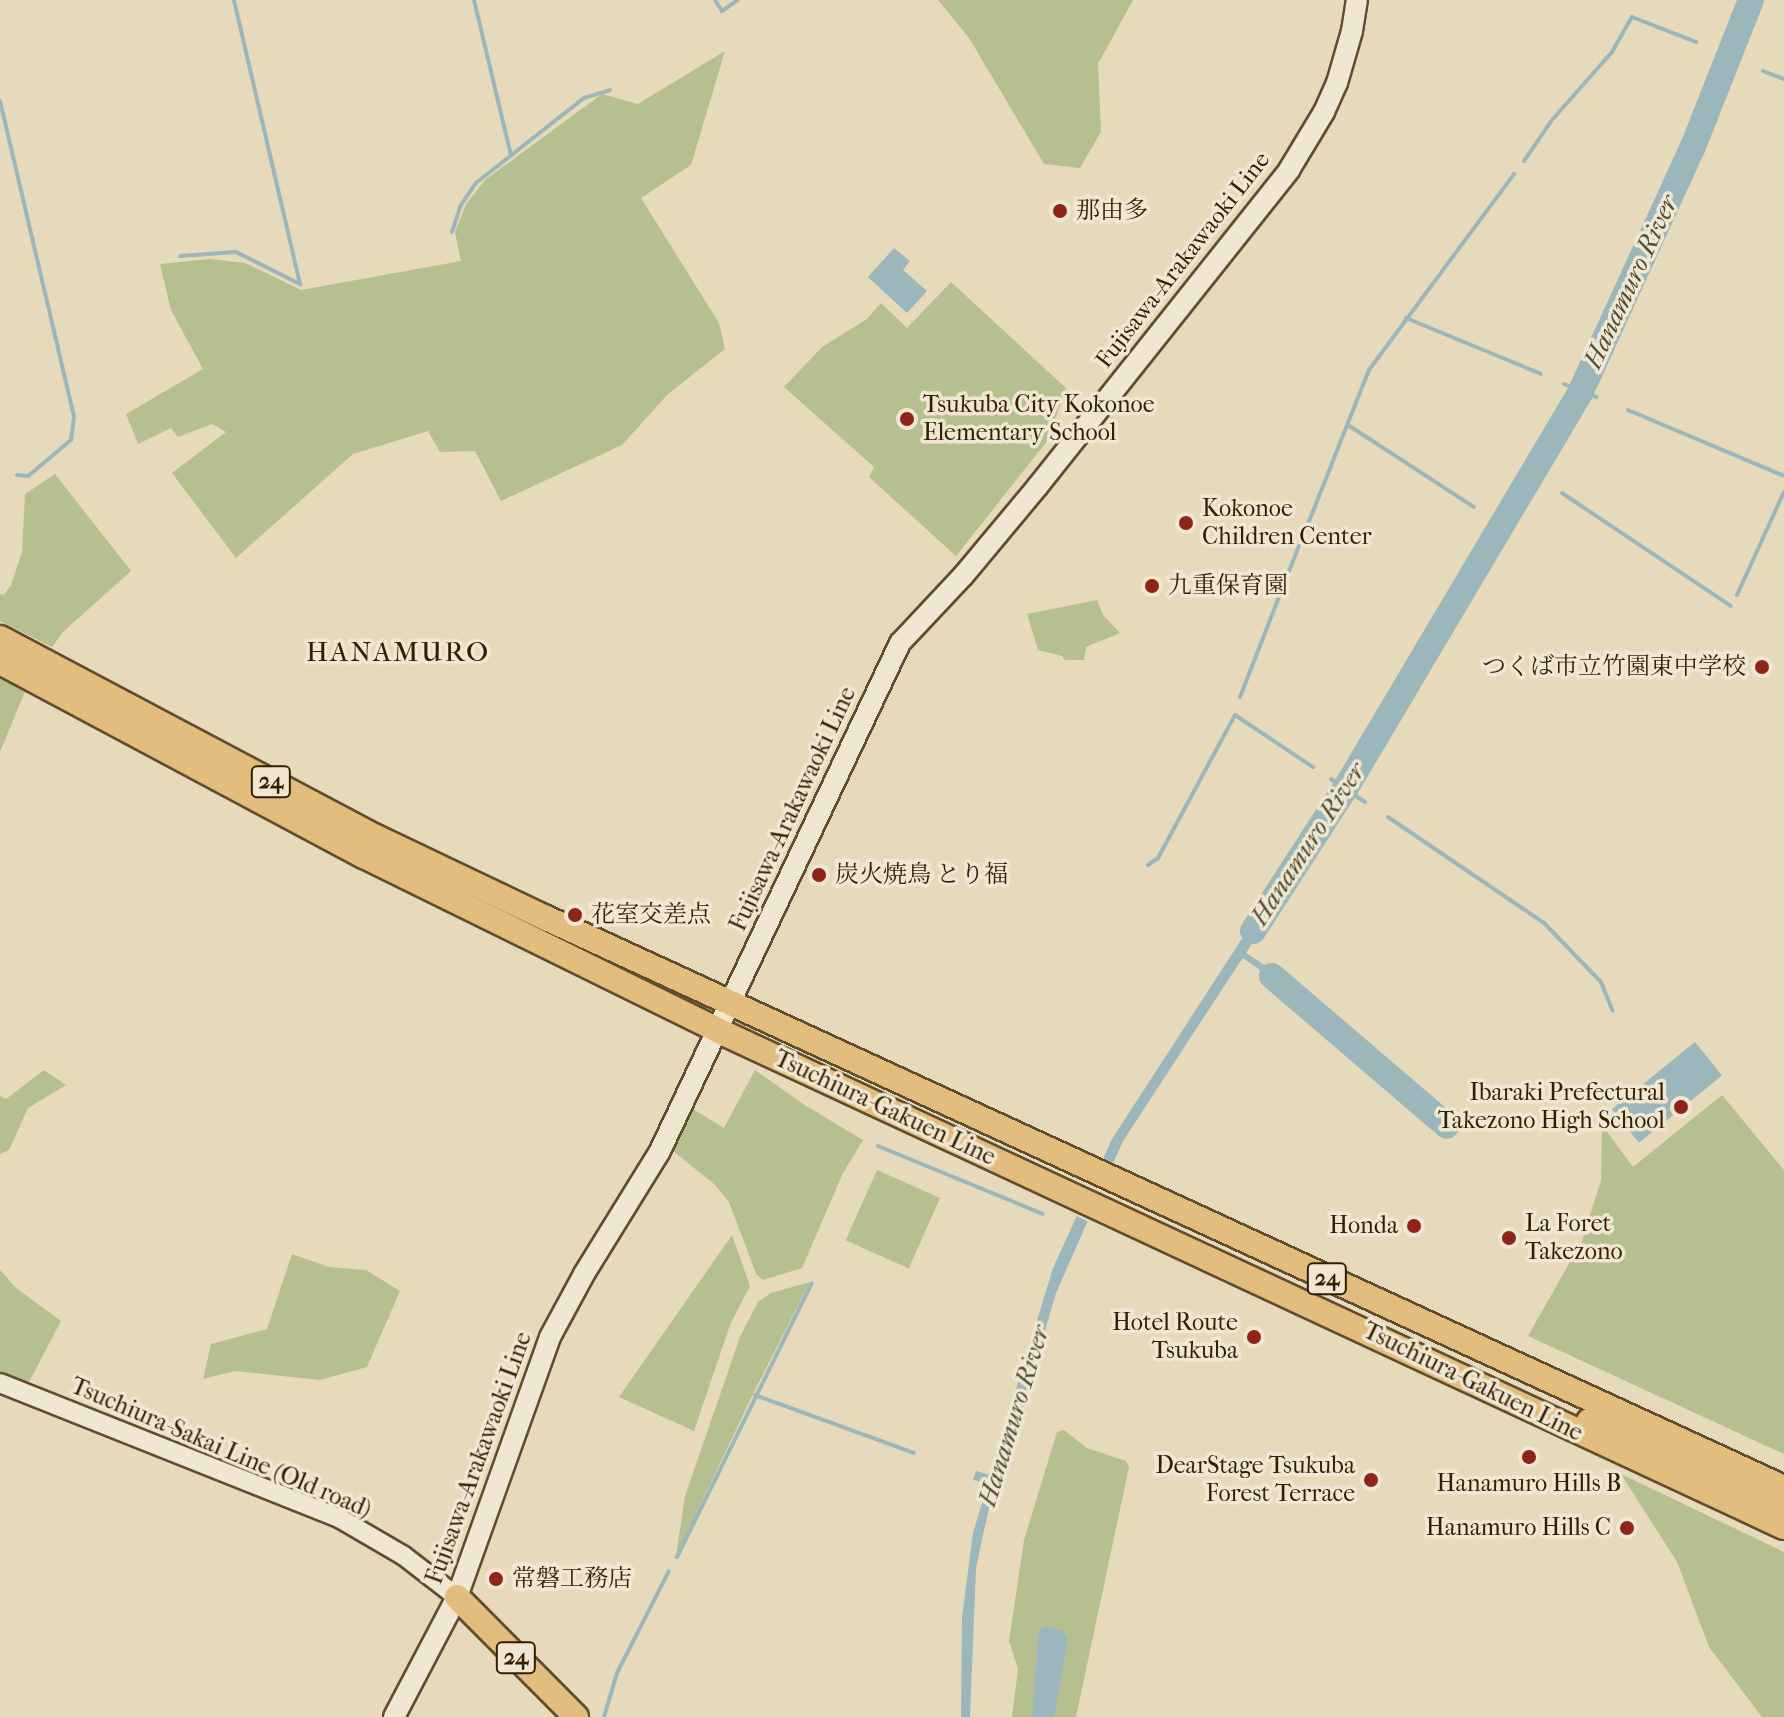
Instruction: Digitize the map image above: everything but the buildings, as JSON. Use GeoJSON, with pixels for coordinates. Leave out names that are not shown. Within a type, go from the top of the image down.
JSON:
{"type":"FeatureCollection","features":[{"type":"Feature","properties":{"kind":"main road","name":"Fujisawa-Arakawaoki Line"},"geometry":{"type":"LineString","coordinates":[[394,1717],[457,1597],[550,1337],[584,1274],[660,1151],[900,643],[963,576],[1038,486],[1289,170],[1324,112],[1337,83],[1357,0]]}},
{"type":"Feature","properties":{"kind":"main road","name":"Tsuchiura-Gakuen Line"},"geometry":{"type":"LineString","coordinates":[[0,638],[376,837],[1079,1166],[1784,1488]]}},
{"type":"Feature","properties":{"kind":"main road","name":"Tsuchiura-Gakuen Line"},"geometry":{"type":"LineString","coordinates":[[0,662],[364,856],[717,1030],[1513,1399],[1625,1456],[1784,1527]]}},
{"type":"Feature","properties":{"kind":"main road","name":"24"},"geometry":{"type":"LineString","coordinates":[[1531,1373],[1548,1388],[1651,1446]]}},
{"type":"Feature","properties":{"kind":"main road","name":"24"},"geometry":{"type":"LineString","coordinates":[[1513,1399],[1540,1401],[1651,1446],[1784,1508]]}},
{"type":"Feature","properties":{"kind":"main road","name":"24"},"geometry":{"type":"LineString","coordinates":[[457,1597],[576,1717]]}},
{"type":"Feature","properties":{"kind":"street","name":"Tsuchiura-Sakai Line (Old road)"},"geometry":{"type":"LineString","coordinates":[[0,1383],[339,1518],[404,1556],[457,1597]]}},
{"type":"Feature","properties":{"kind":"green space"},"geometry":{"type":"Polygon","coordinates":[[[938,0],[1133,0],[1098,64],[1101,132],[1080,168],[1044,164],[969,38],[938,0]]]}},
{"type":"Feature","properties":{"kind":"green space"},"geometry":{"type":"Polygon","coordinates":[[[725,51],[691,165],[641,198],[719,323],[725,349],[668,394],[622,445],[501,501],[475,451],[440,452],[428,431],[353,454],[236,558],[172,473],[226,432],[212,424],[178,437],[171,428],[138,444],[126,414],[203,369],[171,310],[160,264],[210,259],[245,263],[301,290],[461,261],[455,232],[466,204],[486,179],[602,94],[638,104],[725,51]]]}},
{"type":"Feature","properties":{"kind":"green space"},"geometry":{"type":"Polygon","coordinates":[[[951,282],[1066,388],[1048,440],[956,556],[869,477],[874,467],[784,387],[822,347],[867,319],[881,303],[907,328],[951,282]]]}},
{"type":"Feature","properties":{"kind":"green space"},"geometry":{"type":"Polygon","coordinates":[[[55,474],[131,571],[64,631],[52,647],[0,621],[0,594],[4,595],[11,585],[22,552],[25,494],[55,474]]]}},
{"type":"Feature","properties":{"kind":"green space","name":"九重保育園"},"geometry":{"type":"Polygon","coordinates":[[[1097,600],[1103,615],[1120,633],[1086,647],[1084,660],[1065,660],[1062,656],[1038,650],[1027,614],[1097,600]]]}},
{"type":"Feature","properties":{"kind":"green space"},"geometry":{"type":"Polygon","coordinates":[[[0,675],[26,689],[0,752],[0,675]]]}},
{"type":"Feature","properties":{"kind":"green space"},"geometry":{"type":"Polygon","coordinates":[[[44,1070],[66,1085],[28,1108],[9,1150],[0,1154],[0,1096],[6,1099],[44,1070]]]}},
{"type":"Feature","properties":{"kind":"green space"},"geometry":{"type":"Polygon","coordinates":[[[755,1070],[803,1104],[863,1140],[843,1173],[802,1268],[763,1280],[756,1274],[729,1202],[714,1184],[673,1151],[693,1109],[724,1128],[755,1070]]]}},
{"type":"Feature","properties":{"kind":"green space"},"geometry":{"type":"Polygon","coordinates":[[[1722,1095],[1784,1170],[1784,1454],[1528,1336],[1582,1241],[1601,1180],[1602,1125],[1633,1167],[1722,1095]]]}},
{"type":"Feature","properties":{"kind":"green space"},"geometry":{"type":"Polygon","coordinates":[[[877,1170],[940,1198],[909,1268],[846,1240],[877,1170]]]}},
{"type":"Feature","properties":{"kind":"green space"},"geometry":{"type":"Polygon","coordinates":[[[732,1235],[750,1286],[730,1325],[694,1431],[619,1397],[732,1235]]]}},
{"type":"Feature","properties":{"kind":"green space"},"geometry":{"type":"Polygon","coordinates":[[[292,1254],[329,1267],[366,1270],[400,1291],[367,1367],[320,1380],[235,1371],[203,1379],[211,1344],[267,1329],[292,1254]]]}},
{"type":"Feature","properties":{"kind":"green space"},"geometry":{"type":"Polygon","coordinates":[[[0,1270],[16,1288],[61,1321],[27,1386],[0,1376],[0,1270]]]}},
{"type":"Feature","properties":{"kind":"green space"},"geometry":{"type":"Polygon","coordinates":[[[810,1282],[676,1556],[685,1496],[740,1337],[758,1302],[771,1293],[810,1282]]]}},
{"type":"Feature","properties":{"kind":"green space"},"geometry":{"type":"Polygon","coordinates":[[[1064,1430],[1087,1448],[1126,1461],[1129,1467],[1076,1717],[1012,1717],[1018,1669],[1009,1641],[1024,1540],[1057,1432],[1064,1430]]]}},
{"type":"Feature","properties":{"kind":"green space"},"geometry":{"type":"Polygon","coordinates":[[[1621,1474],[1784,1552],[1784,1717],[1762,1717],[1709,1647],[1677,1562],[1621,1474]]]}},
{"type":"Feature","properties":{"kind":"water"},"geometry":{"type":"Polygon","coordinates":[[[894,248],[910,261],[903,270],[927,291],[907,313],[868,277],[894,248]]]}},
{"type":"Feature","properties":{"kind":"water"},"geometry":{"type":"Polygon","coordinates":[[[1267,900],[1277,905],[1246,953],[1273,971],[1267,975],[1243,958],[1240,962],[1123,1141],[1056,1293],[1023,1406],[996,1479],[983,1535],[976,1568],[970,1717],[961,1717],[962,1617],[973,1533],[988,1483],[973,1480],[976,1471],[990,1475],[1053,1268],[1112,1139],[1267,900]]]}},
{"type":"Feature","properties":{"kind":"water"},"geometry":{"type":"Polygon","coordinates":[[[1695,1042],[1722,1075],[1639,1143],[1612,1109],[1695,1042]]]}},
{"type":"Feature","properties":{"kind":"water"},"geometry":{"type":"Polygon","coordinates":[[[1044,1626],[1063,1631],[1068,1640],[1054,1717],[1032,1717],[1039,1631],[1044,1626]]]}},
{"type":"Feature","properties":{"kind":"pier"},"geometry":{"type":"Polygon","coordinates":[[[1099,1156],[1118,1165],[1091,1223],[1072,1214],[1099,1156]]]}},
{"type":"Feature","properties":{"kind":"waterway"},"geometry":{"type":"LineString","coordinates":[[180,256],[236,252],[300,284],[234,0]]}},
{"type":"Feature","properties":{"kind":"waterway"},"geometry":{"type":"LineString","coordinates":[[474,0],[511,155]]}},
{"type":"Feature","properties":{"kind":"waterway"},"geometry":{"type":"LineString","coordinates":[[715,0],[722,11],[738,0]]}},
{"type":"Feature","properties":{"kind":"waterway","name":"Hanamuro River"},"geometry":{"type":"LineString","coordinates":[[1253,931],[1345,789],[1581,391],[1692,149],[1751,0]]}},
{"type":"Feature","properties":{"kind":"waterway"},"geometry":{"type":"LineString","coordinates":[[1524,161],[1552,120],[1612,52],[1632,17],[1696,42]]}},
{"type":"Feature","properties":{"kind":"waterway"},"geometry":{"type":"LineString","coordinates":[[1763,71],[1784,79]]}},
{"type":"Feature","properties":{"kind":"waterway"},"geometry":{"type":"LineString","coordinates":[[452,232],[461,205],[476,183],[584,98],[610,90]]}},
{"type":"Feature","properties":{"kind":"waterway"},"geometry":{"type":"LineString","coordinates":[[0,101],[74,416],[71,440],[28,476],[17,475]]}},
{"type":"Feature","properties":{"kind":"waterway"},"geometry":{"type":"LineString","coordinates":[[1304,534],[1369,370],[1514,174]]}},
{"type":"Feature","properties":{"kind":"waterway"},"geometry":{"type":"LineString","coordinates":[[1406,318],[1541,374]]}},
{"type":"Feature","properties":{"kind":"waterway","name":"Hanamuro River"},"geometry":{"type":"LineString","coordinates":[[1564,384],[1596,397]]}},
{"type":"Feature","properties":{"kind":"waterway"},"geometry":{"type":"LineString","coordinates":[[1628,410],[1784,476]]}},
{"type":"Feature","properties":{"kind":"waterway"},"geometry":{"type":"LineString","coordinates":[[1348,425],[1474,507]]}},
{"type":"Feature","properties":{"kind":"waterway"},"geometry":{"type":"LineString","coordinates":[[1737,595],[1784,492]]}},
{"type":"Feature","properties":{"kind":"waterway"},"geometry":{"type":"LineString","coordinates":[[1562,493],[1731,606]]}},
{"type":"Feature","properties":{"kind":"waterway"},"geometry":{"type":"LineString","coordinates":[[1240,697],[1299,546]]}},
{"type":"Feature","properties":{"kind":"waterway"},"geometry":{"type":"LineString","coordinates":[[1148,865],[1158,858],[1235,715],[1313,767]]}},
{"type":"Feature","properties":{"kind":"waterway","name":"Hanamuro River"},"geometry":{"type":"LineString","coordinates":[[1331,779],[1365,802]]}},
{"type":"Feature","properties":{"kind":"waterway"},"geometry":{"type":"LineString","coordinates":[[1388,817],[1544,923],[1601,982],[1613,1011]]}},
{"type":"Feature","properties":{"kind":"waterway"},"geometry":{"type":"LineString","coordinates":[[1272,976],[1447,1126]]}},
{"type":"Feature","properties":{"kind":"waterway"},"geometry":{"type":"LineString","coordinates":[[878,1146],[1043,1214]]}},
{"type":"Feature","properties":{"kind":"waterway"},"geometry":{"type":"LineString","coordinates":[[677,1557],[812,1283]]}},
{"type":"Feature","properties":{"kind":"waterway"},"geometry":{"type":"LineString","coordinates":[[755,1395],[914,1453]]}},
{"type":"Feature","properties":{"kind":"waterway"},"geometry":{"type":"LineString","coordinates":[[604,1717],[617,1673],[669,1571]]}},
{"type":"Feature","properties":{"kind":"place","name":"那由多"},"geometry":{"type":"Point","coordinates":[1060,211]}},
{"type":"Feature","properties":{"kind":"place","name":"Tsukuba City Kokonoe Elementary School"},"geometry":{"type":"Point","coordinates":[907,419]}},
{"type":"Feature","properties":{"kind":"place","name":"Kokonoe Children Center"},"geometry":{"type":"Point","coordinates":[1186,523]}},
{"type":"Feature","properties":{"kind":"place","name":"九重保育園"},"geometry":{"type":"Point","coordinates":[1152,586]}},
{"type":"Feature","properties":{"kind":"place","name":"つくば市立竹園東中学校"},"geometry":{"type":"Point","coordinates":[1762,667]}},
{"type":"Feature","properties":{"kind":"place","name":"炭火焼鳥 とり福"},"geometry":{"type":"Point","coordinates":[819,875]}},
{"type":"Feature","properties":{"kind":"place","name":"花室交差点"},"geometry":{"type":"Point","coordinates":[575,915]}},
{"type":"Feature","properties":{"kind":"place","name":"Ibaraki Prefectural Takezono High School"},"geometry":{"type":"Point","coordinates":[1681,1107]}},
{"type":"Feature","properties":{"kind":"place","name":"Honda"},"geometry":{"type":"Point","coordinates":[1414,1226]}},
{"type":"Feature","properties":{"kind":"place","name":"La Foret Takezono"},"geometry":{"type":"Point","coordinates":[1509,1238]}},
{"type":"Feature","properties":{"kind":"place","name":"Hotel Route Tsukuba"},"geometry":{"type":"Point","coordinates":[1254,1337]}},
{"type":"Feature","properties":{"kind":"place","name":"Hanamuro Hills B"},"geometry":{"type":"Point","coordinates":[1529,1457]}},
{"type":"Feature","properties":{"kind":"place","name":"DearStage Tsukuba Forest Terrace"},"geometry":{"type":"Point","coordinates":[1371,1480]}},
{"type":"Feature","properties":{"kind":"place","name":"Hanamuro Hills C"},"geometry":{"type":"Point","coordinates":[1627,1528]}},
{"type":"Feature","properties":{"kind":"place","name":"常磐工務店"},"geometry":{"type":"Point","coordinates":[496,1579]}},
{"type":"Feature","properties":{"kind":"district","name":"HANAMURO"},"geometry":{"type":"Point","coordinates":[398,652]}}]}
